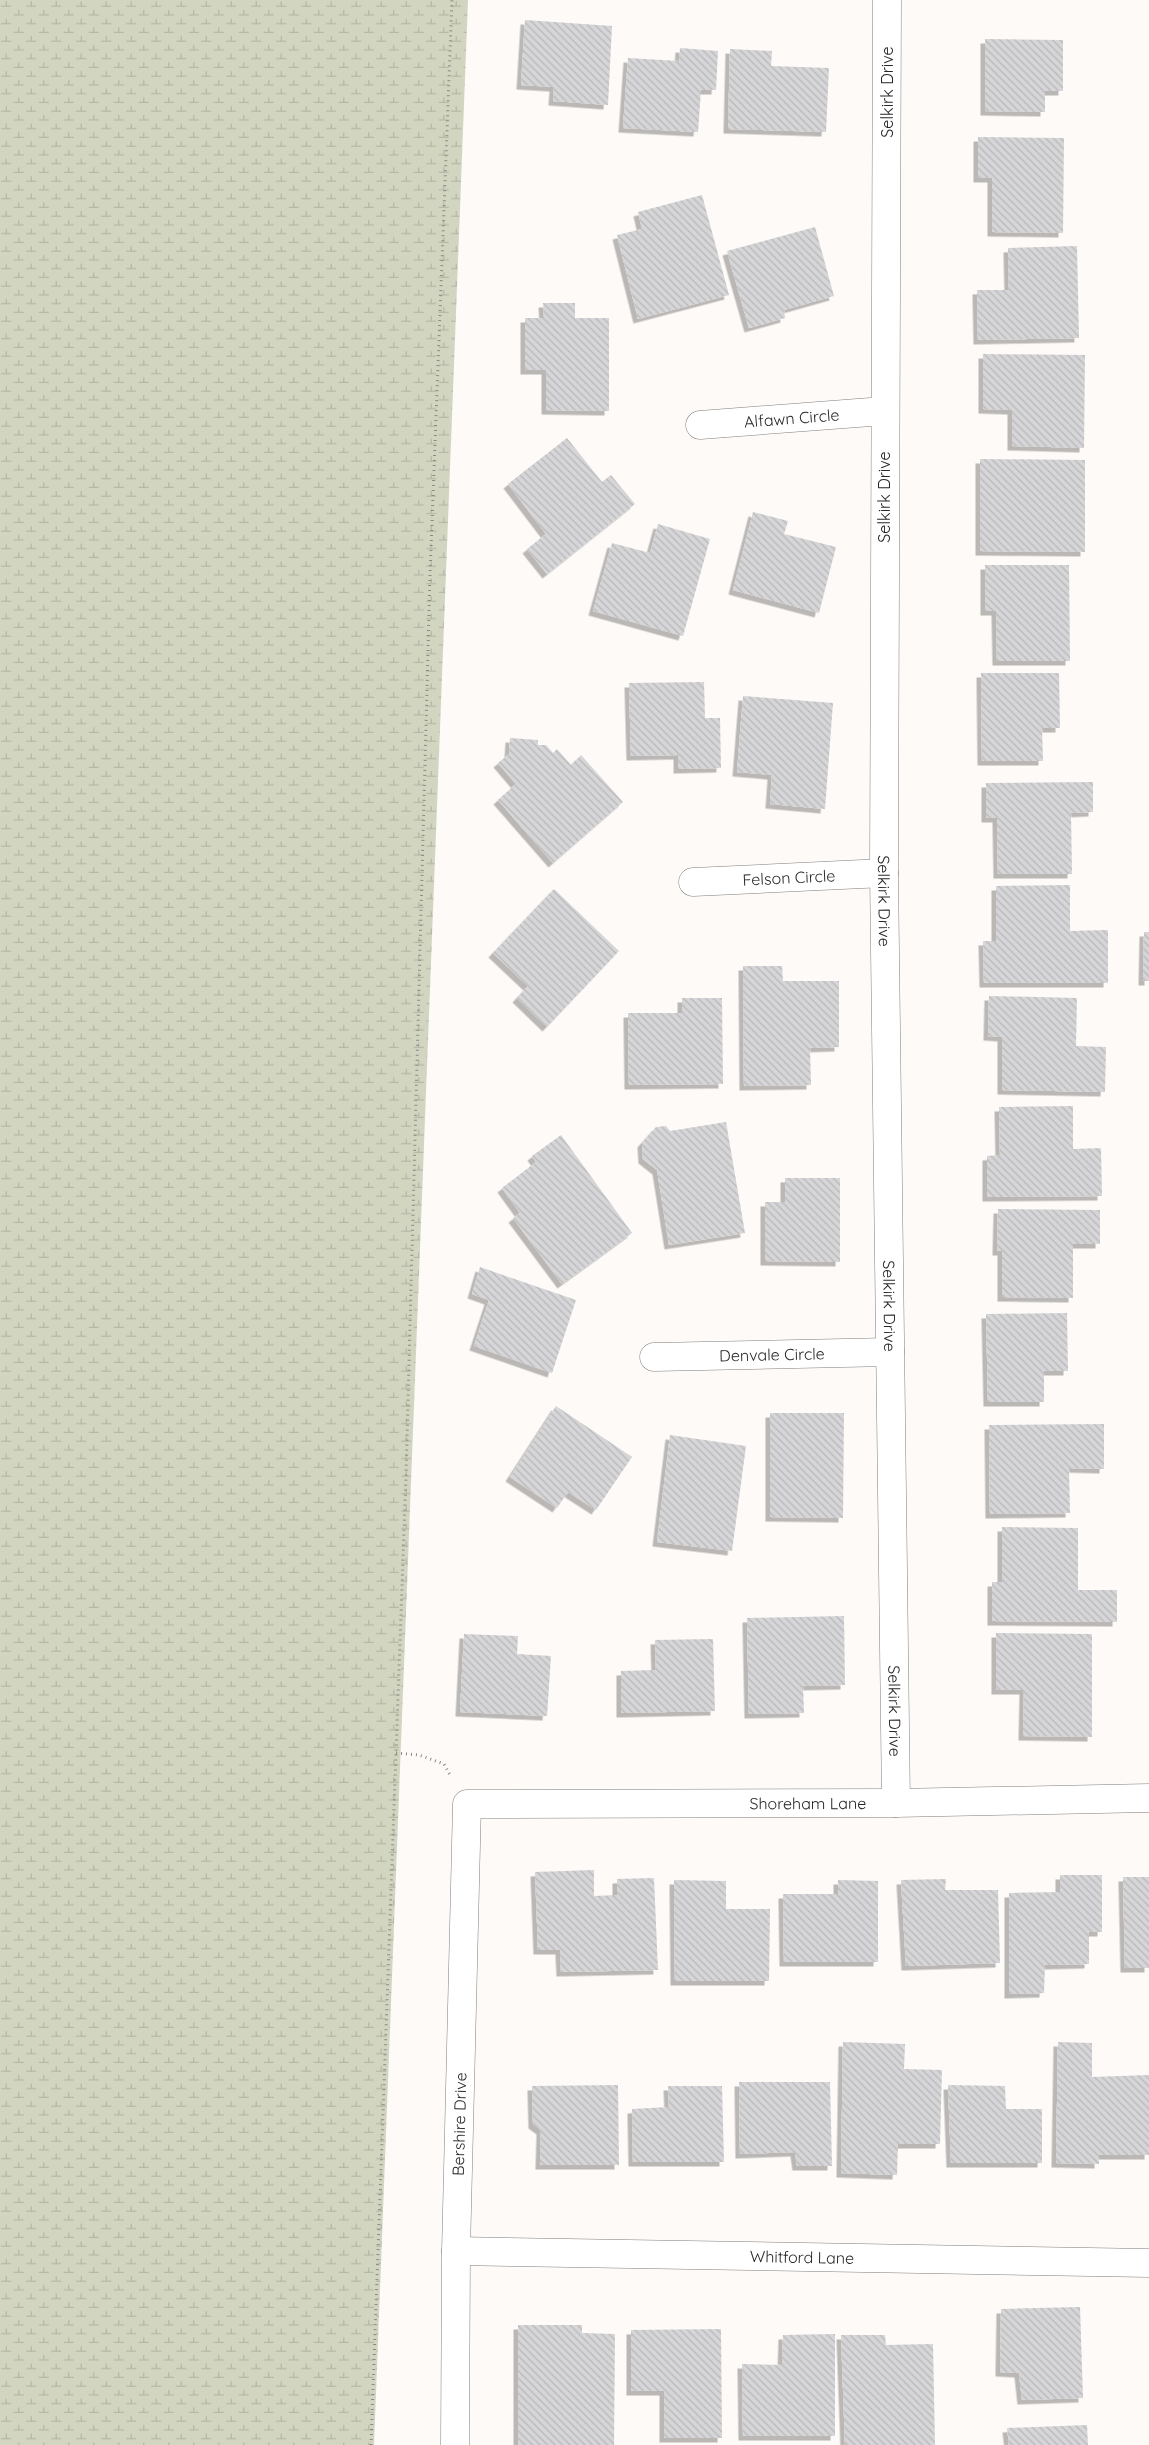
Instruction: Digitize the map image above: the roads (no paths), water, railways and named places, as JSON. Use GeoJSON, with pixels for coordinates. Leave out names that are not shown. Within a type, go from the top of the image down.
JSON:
{"type":"FeatureCollection","features":[{"type":"Feature","properties":{"kind":"street","name":"Selkirk Drive"},"geometry":{"type":"LineString","coordinates":[[887,0],[884,411],[884,873],[896,1803]]}},
{"type":"Feature","properties":{"kind":"street","name":"Alfawn Circle"},"geometry":{"type":"LineString","coordinates":[[700,425],[884,411]]}},
{"type":"Feature","properties":{"kind":"street","name":"Felson Circle"},"geometry":{"type":"LineString","coordinates":[[693,882],[884,873]]}},
{"type":"Feature","properties":{"kind":"street","name":"Denvale Circle"},"geometry":{"type":"LineString","coordinates":[[654,1357],[890,1352]]}},
{"type":"Feature","properties":{"kind":"street","name":"Shoreham Lane"},"geometry":{"type":"LineString","coordinates":[[467,1804],[896,1803],[1149,1798]]}},
{"type":"Feature","properties":{"kind":"street","name":"Bershire Drive"},"geometry":{"type":"LineString","coordinates":[[455,2445],[456,2251],[467,1804]]}},
{"type":"Feature","properties":{"kind":"street","name":"Whitford Lane"},"geometry":{"type":"LineString","coordinates":[[456,2251],[1149,2263]]}}]}
